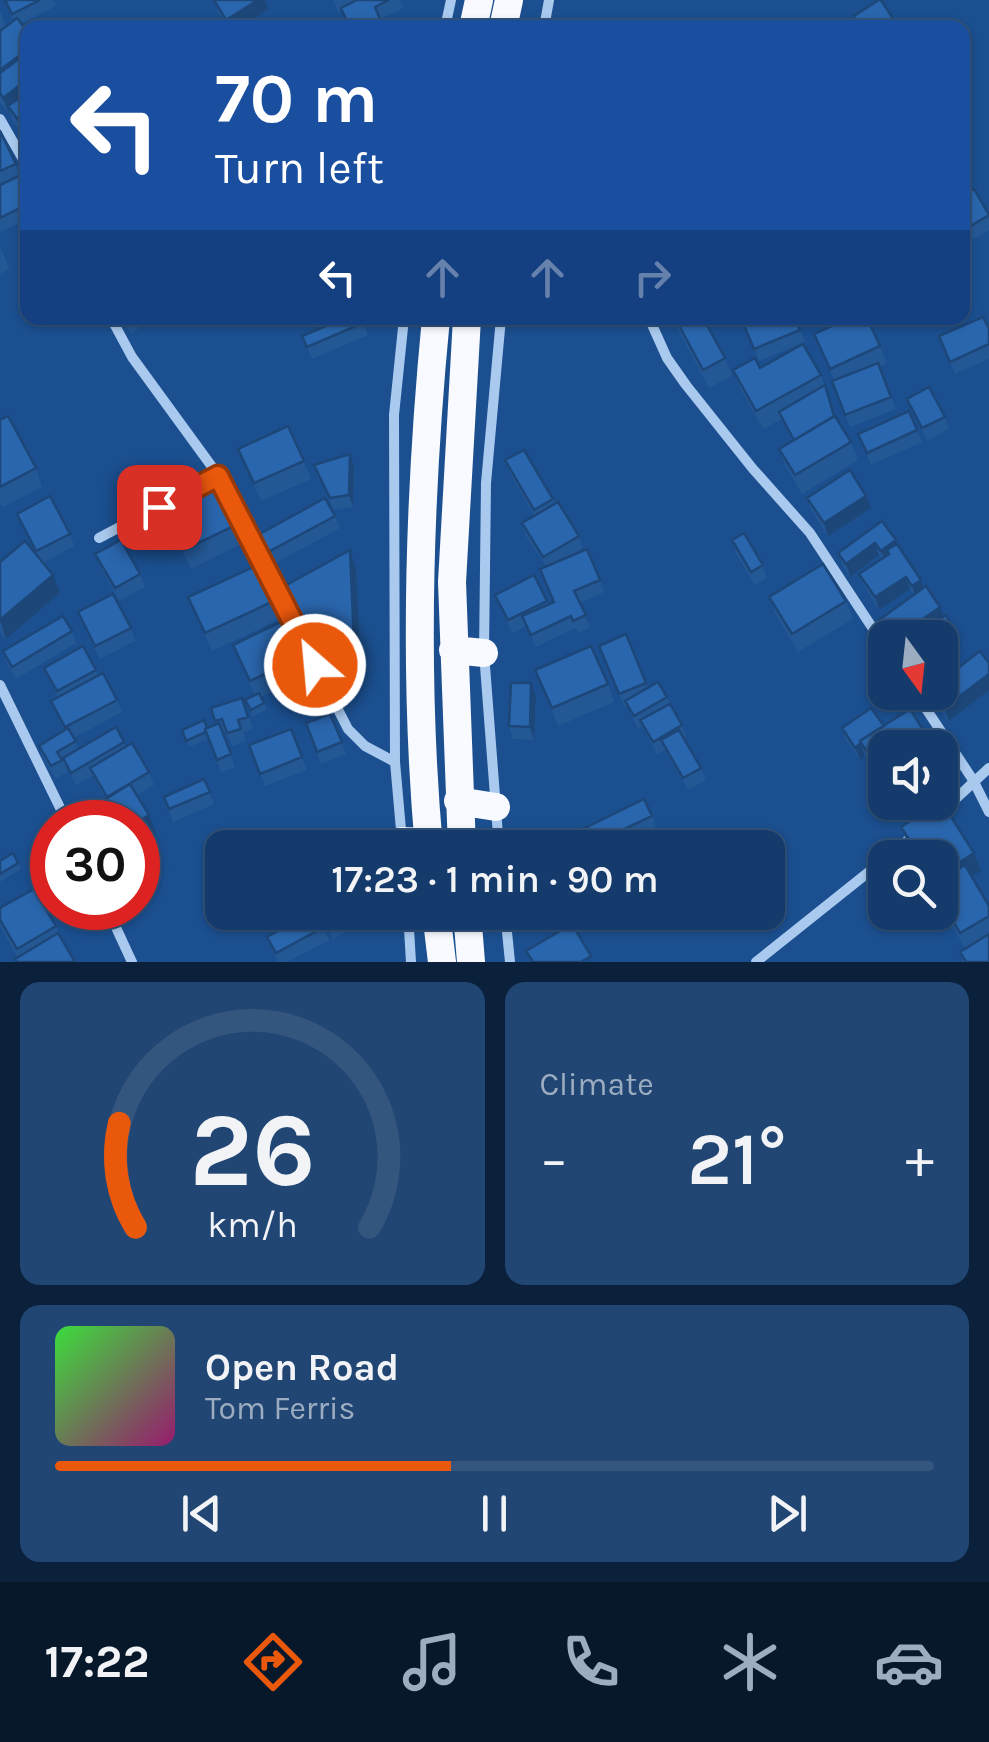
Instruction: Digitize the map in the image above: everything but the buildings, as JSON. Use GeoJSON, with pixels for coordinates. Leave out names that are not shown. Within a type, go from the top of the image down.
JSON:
{"type":"FeatureCollection","features":[{"type":"Feature","properties":{"kind":"highway"},"geometry":{"type":"LineString","coordinates":[[416,830],[421,698],[420,567],[435,325]]}},
{"type":"Feature","properties":{"kind":"highway"},"geometry":{"type":"LineString","coordinates":[[460,830],[453,650],[456,472],[466,325]]}},
{"type":"Feature","properties":{"kind":"highway"},"geometry":{"type":"LineString","coordinates":[[453,650],[484,654]]}},
{"type":"Feature","properties":{"kind":"highway"},"geometry":{"type":"LineString","coordinates":[[458,801],[496,807]]}},
{"type":"Feature","properties":{"kind":"highway"},"geometry":{"type":"LineString","coordinates":[[438,930],[442,962]]}},
{"type":"Feature","properties":{"kind":"highway"},"geometry":{"type":"LineString","coordinates":[[468,930],[471,962]]}},
{"type":"Feature","properties":{"kind":"street"},"geometry":{"type":"LineString","coordinates":[[0,119],[20,154]]}},
{"type":"Feature","properties":{"kind":"street"},"geometry":{"type":"LineString","coordinates":[[114,325],[132,357],[218,476],[348,728],[365,746],[395,762]]}},
{"type":"Feature","properties":{"kind":"street"},"geometry":{"type":"LineString","coordinates":[[403,325],[394,415],[395,762],[411,830]]}},
{"type":"Feature","properties":{"kind":"street"},"geometry":{"type":"LineString","coordinates":[[498,830],[484,654],[486,484],[499,325]]}},
{"type":"Feature","properties":{"kind":"street"},"geometry":{"type":"LineString","coordinates":[[653,325],[667,358],[686,385],[810,533],[868,621]]}},
{"type":"Feature","properties":{"kind":"street"},"geometry":{"type":"LineString","coordinates":[[99,538],[218,476]]}},
{"type":"Feature","properties":{"kind":"street"},"geometry":{"type":"LineString","coordinates":[[0,685],[56,800]]}},
{"type":"Feature","properties":{"kind":"street"},"geometry":{"type":"LineString","coordinates":[[927,710],[989,812]]}},
{"type":"Feature","properties":{"kind":"street"},"geometry":{"type":"LineString","coordinates":[[908,840],[989,768]]}},
{"type":"Feature","properties":{"kind":"street"},"geometry":{"type":"LineString","coordinates":[[756,962],[868,872]]}},
{"type":"Feature","properties":{"kind":"street"},"geometry":{"type":"LineString","coordinates":[[117,930],[132,962]]}},
{"type":"Feature","properties":{"kind":"street"},"geometry":{"type":"LineString","coordinates":[[409,930],[412,962]]}},
{"type":"Feature","properties":{"kind":"street"},"geometry":{"type":"LineString","coordinates":[[507,930],[510,962]]}},
{"type":"Feature","properties":{"kind":"route"},"geometry":{"type":"LineString","coordinates":[[159,507],[218,476],[315,665]]}}]}
